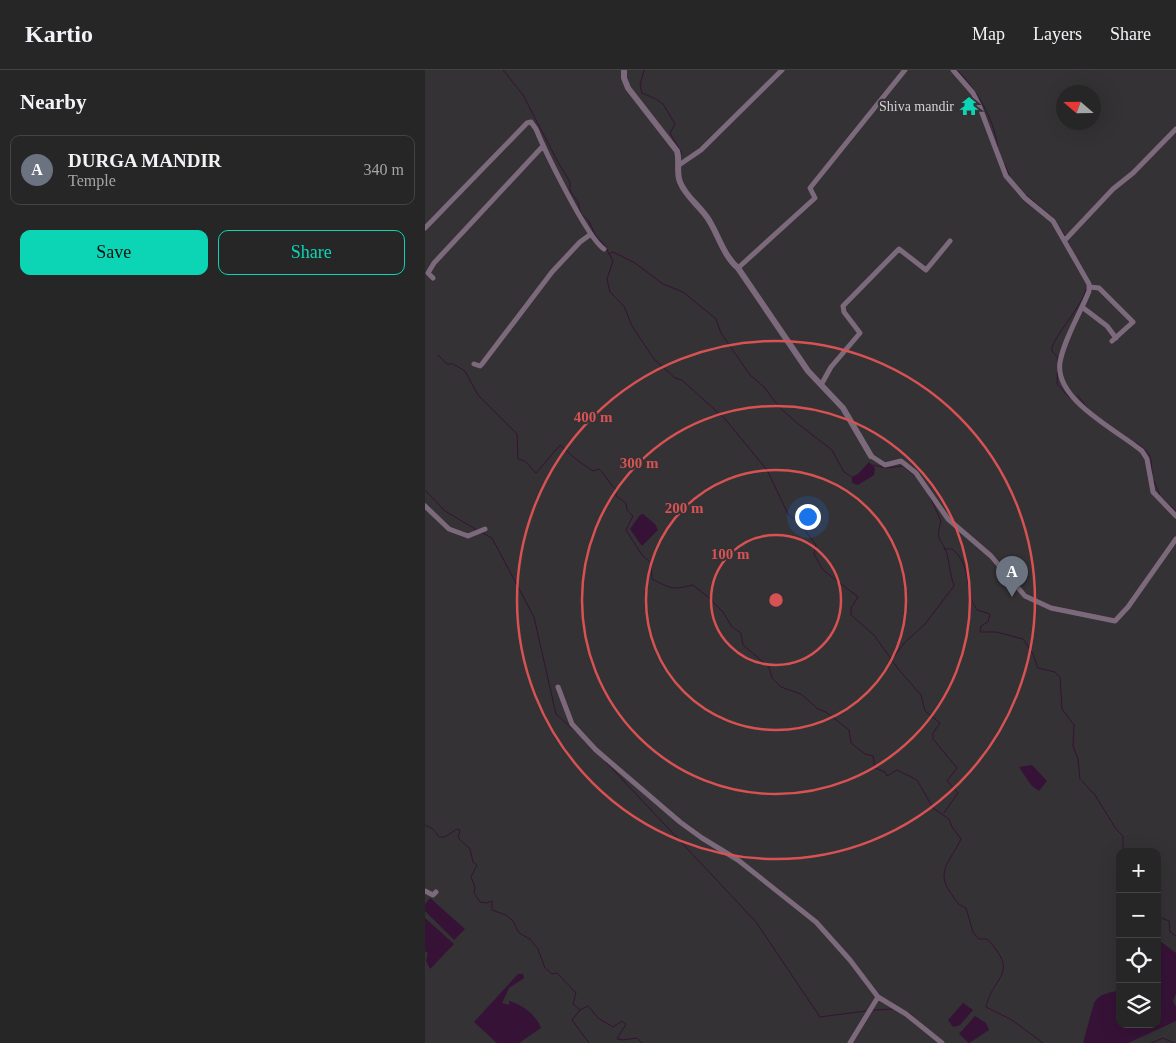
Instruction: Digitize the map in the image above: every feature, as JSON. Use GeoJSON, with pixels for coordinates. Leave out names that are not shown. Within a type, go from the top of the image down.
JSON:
{"type":"FeatureCollection","features":[{"type":"Feature","properties":{"kind":"street"},"geometry":{"type":"LineString","coordinates":[[624,70],[627,88],[677,151],[679,180],[683,188],[710,220],[731,262],[738,268],[808,371],[843,408],[871,456],[877,462],[890,465],[901,461],[917,473],[943,512],[991,556],[1015,586],[1033,601],[1051,608],[1115,621],[1128,607],[1176,539]]}},
{"type":"Feature","properties":{"kind":"street"},"geometry":{"type":"LineString","coordinates":[[679,165],[701,150],[782,70]]}},
{"type":"Feature","properties":{"kind":"street"},"geometry":{"type":"LineString","coordinates":[[738,268],[815,198],[810,188],[905,70]]}},
{"type":"Feature","properties":{"kind":"street"},"geometry":{"type":"LineString","coordinates":[[953,70],[973,93],[1006,176],[1025,198],[1053,221],[1090,287],[1063,352],[1059,369],[1062,381],[1090,415],[1141,451],[1147,459],[1153,492],[1176,516]]}},
{"type":"Feature","properties":{"kind":"street"},"geometry":{"type":"LineString","coordinates":[[425,228],[527,123],[531,122],[578,214],[604,249]]}},
{"type":"Feature","properties":{"kind":"street"},"geometry":{"type":"LineString","coordinates":[[1065,240],[1113,189],[1133,173],[1176,129]]}},
{"type":"Feature","properties":{"kind":"street"},"geometry":{"type":"LineString","coordinates":[[433,278],[428,273],[434,263],[543,146]]}},
{"type":"Feature","properties":{"kind":"street"},"geometry":{"type":"LineString","coordinates":[[474,364],[480,366],[482,364],[552,272],[580,242],[591,234]]}},
{"type":"Feature","properties":{"kind":"street"},"geometry":{"type":"LineString","coordinates":[[821,385],[831,368],[860,333],[860,330],[843,310],[843,306],[899,249],[925,270],[950,241]]}},
{"type":"Feature","properties":{"kind":"street"},"geometry":{"type":"LineString","coordinates":[[1082,308],[1107,326],[1114,340],[1133,322],[1099,288],[1090,287]]}},
{"type":"Feature","properties":{"kind":"street"},"geometry":{"type":"LineString","coordinates":[[425,506],[449,529],[469,536],[485,529]]}},
{"type":"Feature","properties":{"kind":"street"},"geometry":{"type":"LineString","coordinates":[[558,688],[572,724],[596,750],[680,822],[738,860],[816,922],[850,960],[878,997],[906,1014],[942,1043]]}},
{"type":"Feature","properties":{"kind":"street"},"geometry":{"type":"LineString","coordinates":[[425,891],[433,895],[436,892]]}},
{"type":"Feature","properties":{"kind":"street"},"geometry":{"type":"LineString","coordinates":[[849,1043],[878,997]]}},
{"type":"Feature","properties":{"kind":"shaded area"},"geometry":{"type":"Polygon","coordinates":[[[869,462],[875,468],[874,475],[858,485],[852,483],[852,477],[858,474],[869,462]]]}},
{"type":"Feature","properties":{"kind":"shaded area"},"geometry":{"type":"Polygon","coordinates":[[[643,514],[655,524],[658,530],[642,546],[630,529],[640,515],[643,514]]]}},
{"type":"Feature","properties":{"kind":"shaded area"},"geometry":{"type":"Polygon","coordinates":[[[1032,765],[1047,781],[1039,791],[1031,785],[1019,767],[1032,765]]]}},
{"type":"Feature","properties":{"kind":"shaded area"},"geometry":{"type":"Polygon","coordinates":[[[430,898],[465,929],[454,940],[425,911],[425,904],[430,898]]]}},
{"type":"Feature","properties":{"kind":"shaded area"},"geometry":{"type":"Polygon","coordinates":[[[425,918],[454,944],[430,969],[426,961],[428,953],[425,951],[425,918]]]}},
{"type":"Feature","properties":{"kind":"shaded area"},"geometry":{"type":"Polygon","coordinates":[[[1161,942],[1176,953],[1176,993],[1173,1001],[1176,1007],[1176,1021],[1161,1028],[1161,942]]]}},
{"type":"Feature","properties":{"kind":"shaded area"},"geometry":{"type":"Polygon","coordinates":[[[518,974],[523,974],[524,978],[509,988],[502,1003],[509,1005],[509,1001],[524,1008],[536,1019],[541,1028],[519,1043],[497,1043],[474,1022],[518,974]]]}},
{"type":"Feature","properties":{"kind":"shaded area"},"geometry":{"type":"Polygon","coordinates":[[[1116,991],[1116,1028],[1161,1028],[1128,1043],[1083,1043],[1094,1003],[1102,995],[1116,991]]]}},
{"type":"Feature","properties":{"kind":"shaded area"},"geometry":{"type":"Polygon","coordinates":[[[963,1003],[973,1010],[960,1025],[953,1027],[948,1020],[963,1003]]]}},
{"type":"Feature","properties":{"kind":"shaded area"},"geometry":{"type":"Polygon","coordinates":[[[975,1016],[986,1023],[989,1030],[969,1043],[959,1034],[975,1016]]]}},
{"type":"Feature","properties":{"kind":"waterway"},"geometry":{"type":"LineString","coordinates":[[503,70],[523,95],[570,182],[570,191],[578,202],[581,214],[589,221],[595,235],[605,246],[613,261],[607,279],[610,292],[624,306],[632,326],[654,359],[675,378],[682,380],[725,419],[767,470],[788,514],[801,525],[816,545],[814,554],[823,570],[858,597],[851,608],[851,615],[874,635],[899,670],[921,695],[925,711],[940,723],[933,733],[933,739],[957,768],[947,781],[958,793],[944,813]]}},
{"type":"Feature","properties":{"kind":"waterway"},"geometry":{"type":"LineString","coordinates":[[644,70],[640,85],[642,93],[663,104],[675,124],[670,133],[682,154]]}},
{"type":"Feature","properties":{"kind":"waterway"},"geometry":{"type":"LineString","coordinates":[[957,70],[972,87],[984,107],[994,128],[998,150]]}},
{"type":"Feature","properties":{"kind":"waterway"},"geometry":{"type":"LineString","coordinates":[[1005,165],[1010,177]]}},
{"type":"Feature","properties":{"kind":"waterway"},"geometry":{"type":"LineString","coordinates":[[1026,195],[1052,217],[1066,237]]}},
{"type":"Feature","properties":{"kind":"waterway"},"geometry":{"type":"LineString","coordinates":[[1067,240],[1075,256]]}},
{"type":"Feature","properties":{"kind":"waterway"},"geometry":{"type":"LineString","coordinates":[[609,254],[613,252],[635,263],[663,284],[683,292],[716,319],[721,333],[750,375],[764,387],[779,407],[832,450],[844,472],[852,477]]}},
{"type":"Feature","properties":{"kind":"waterway"},"geometry":{"type":"LineString","coordinates":[[1074,262],[1079,271]]}},
{"type":"Feature","properties":{"kind":"waterway"},"geometry":{"type":"LineString","coordinates":[[1070,398],[1057,384],[1058,358],[1052,351],[1052,347],[1077,308],[1087,286]]}},
{"type":"Feature","properties":{"kind":"waterway"},"geometry":{"type":"LineString","coordinates":[[438,355],[447,364],[453,364],[465,371],[478,395],[517,434],[518,459],[525,461],[536,473],[560,445],[593,471],[599,469],[601,471],[616,489],[616,496],[626,503],[627,510],[633,516],[626,530],[642,555],[651,563],[652,579],[672,588],[693,585],[723,612],[732,627],[741,633],[743,645],[769,667],[772,678],[781,687],[801,694],[818,709],[826,712],[849,730],[851,743],[865,754],[873,756],[875,768],[885,772],[887,776],[897,770],[917,780],[933,808],[949,819],[952,827],[961,839],[945,871],[946,885],[960,905],[966,908],[973,932],[979,939],[987,939],[1002,960],[1003,968],[1001,975],[989,997],[986,1007],[1012,1020],[1043,1043]]}},
{"type":"Feature","properties":{"kind":"waterway"},"geometry":{"type":"LineString","coordinates":[[1078,396],[1088,409]]}},
{"type":"Feature","properties":{"kind":"waterway"},"geometry":{"type":"LineString","coordinates":[[1136,443],[1150,456],[1152,474]]}},
{"type":"Feature","properties":{"kind":"waterway"},"geometry":{"type":"LineString","coordinates":[[873,465],[887,468],[903,466],[915,476]]}},
{"type":"Feature","properties":{"kind":"waterway"},"geometry":{"type":"LineString","coordinates":[[1154,481],[1160,495]]}},
{"type":"Feature","properties":{"kind":"waterway"},"geometry":{"type":"LineString","coordinates":[[425,490],[445,511],[477,530]]}},
{"type":"Feature","properties":{"kind":"waterway"},"geometry":{"type":"LineString","coordinates":[[893,658],[905,642],[925,624],[954,586],[947,554],[939,539],[941,521],[929,495]]}},
{"type":"Feature","properties":{"kind":"waterway"},"geometry":{"type":"LineString","coordinates":[[1162,498],[1176,511]]}},
{"type":"Feature","properties":{"kind":"waterway"},"geometry":{"type":"LineString","coordinates":[[481,532],[492,538],[534,617],[556,714],[576,732]]}},
{"type":"Feature","properties":{"kind":"waterway"},"geometry":{"type":"LineString","coordinates":[[944,549],[952,549],[959,555],[963,562],[970,594],[977,610],[990,614],[988,622],[981,626],[980,632],[996,632],[1023,639],[1033,654],[1038,668],[1055,672],[1060,677],[1062,709],[1074,725],[1073,746],[1078,759],[1080,779]]}},
{"type":"Feature","properties":{"kind":"waterway"},"geometry":{"type":"LineString","coordinates":[[607,763],[756,922],[820,1017],[866,1011]]}},
{"type":"Feature","properties":{"kind":"waterway"},"geometry":{"type":"LineString","coordinates":[[1082,781],[1095,795],[1116,829],[1123,836],[1123,848]]}},
{"type":"Feature","properties":{"kind":"waterway"},"geometry":{"type":"LineString","coordinates":[[425,825],[433,829],[439,837],[445,837],[457,829],[460,830],[458,838],[470,849],[473,862],[477,865],[471,877],[475,887],[474,893],[480,902],[487,903],[492,901],[492,910],[506,915],[513,921],[519,933],[530,939],[538,949],[545,968],[552,974],[557,973],[576,993],[573,1004],[580,1010],[572,1020],[589,1043]]}},
{"type":"Feature","properties":{"kind":"waterway"},"geometry":{"type":"LineString","coordinates":[[1161,918],[1169,921],[1170,932],[1176,936]]}},
{"type":"Feature","properties":{"kind":"waterway"},"geometry":{"type":"LineString","coordinates":[[580,1010],[588,1006],[598,1018],[613,1027],[622,1021],[626,1024],[617,1039],[637,1038],[642,1043]]}},
{"type":"Feature","properties":{"kind":"waterway"},"geometry":{"type":"LineString","coordinates":[[873,1010],[894,1009]]}},
{"type":"Feature","properties":{"kind":"waterway"},"geometry":{"type":"LineString","coordinates":[[902,1009],[913,1016]]}},
{"type":"Feature","properties":{"kind":"waterway"},"geometry":{"type":"LineString","coordinates":[[1151,1043],[1163,1038],[1174,1043]]}},
{"type":"Feature","properties":{"kind":"place","name":"Shiva mandir"},"geometry":{"type":"Point","coordinates":[969,106]}},
{"type":"Feature","properties":{"kind":"place","name":"DURGA MANDIR"},"geometry":{"type":"Point","coordinates":[1012,597]}}]}
